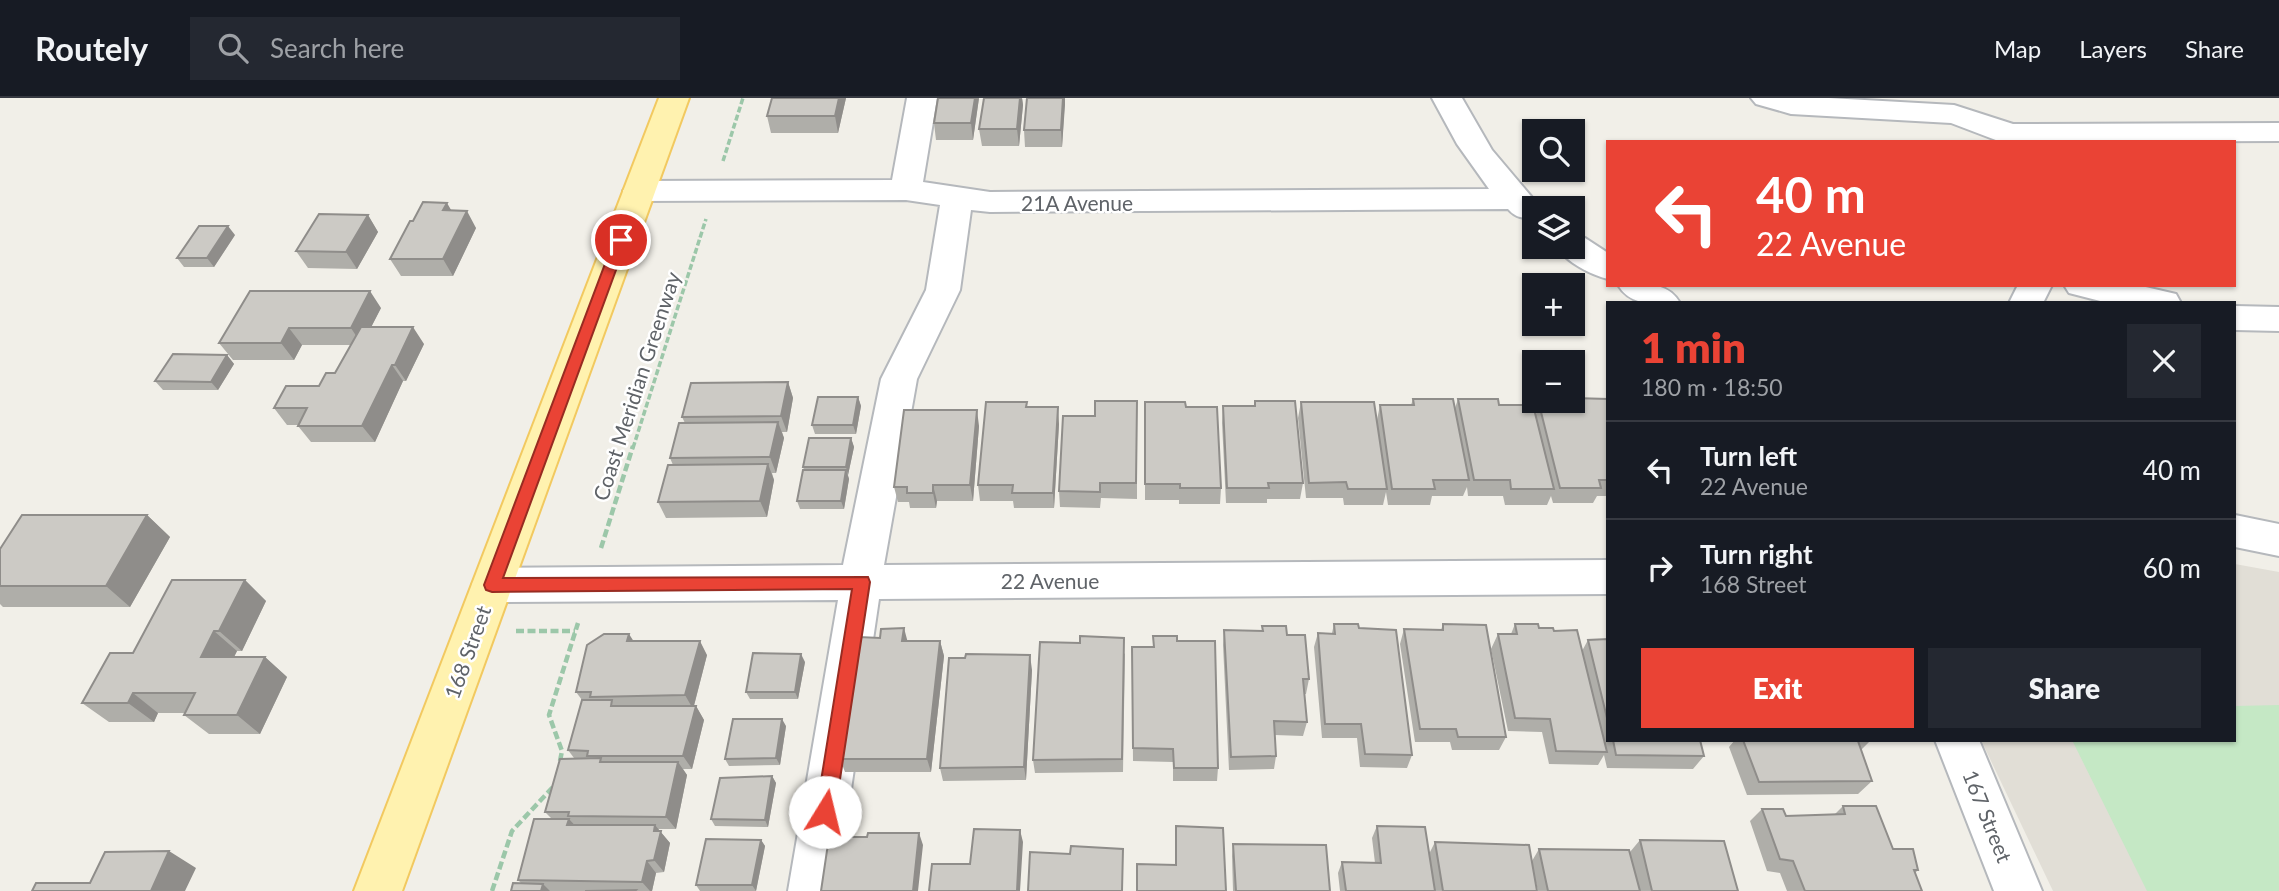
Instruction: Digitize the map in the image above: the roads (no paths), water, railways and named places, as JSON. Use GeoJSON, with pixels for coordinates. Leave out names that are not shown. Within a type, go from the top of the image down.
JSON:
{"type":"FeatureCollection","features":[{"type":"Feature","properties":{"kind":"main road","name":"168 Street"},"geometry":{"type":"LineString","coordinates":[[378,891],[674,98]]}},
{"type":"Feature","properties":{"kind":"street"},"geometry":{"type":"LineString","coordinates":[[906,190],[922,98]]}},
{"type":"Feature","properties":{"kind":"street"},"geometry":{"type":"LineString","coordinates":[[1447,98],[1465,135],[1498,184],[1522,205]]}},
{"type":"Feature","properties":{"kind":"street"},"geometry":{"type":"LineString","coordinates":[[1766,98],[1791,105],[1954,114],[2013,137],[2279,132]]}},
{"type":"Feature","properties":{"kind":"street","name":"21A Avenue"},"geometry":{"type":"LineString","coordinates":[[639,191],[906,190],[990,202],[1522,208]]}},
{"type":"Feature","properties":{"kind":"street"},"geometry":{"type":"LineString","coordinates":[[813,891],[862,582],[899,379],[943,290],[957,198]]}},
{"type":"Feature","properties":{"kind":"street"},"geometry":{"type":"LineString","coordinates":[[1585,254],[1606,267]]}},
{"type":"Feature","properties":{"kind":"street"},"geometry":{"type":"LineString","coordinates":[[1638,287],[1660,301]]}},
{"type":"Feature","properties":{"kind":"street"},"geometry":{"type":"LineString","coordinates":[[2090,287],[2155,301]]}},
{"type":"Feature","properties":{"kind":"street"},"geometry":{"type":"LineString","coordinates":[[2236,318],[2279,319]]}},
{"type":"Feature","properties":{"kind":"street"},"geometry":{"type":"LineString","coordinates":[[2236,531],[2279,540]]}},
{"type":"Feature","properties":{"kind":"street","name":"22 Avenue"},"geometry":{"type":"LineString","coordinates":[[492,585],[1606,577]]}},
{"type":"Feature","properties":{"kind":"street","name":"167 Street"},"geometry":{"type":"LineString","coordinates":[[1958,742],[2018,891]]}}]}
